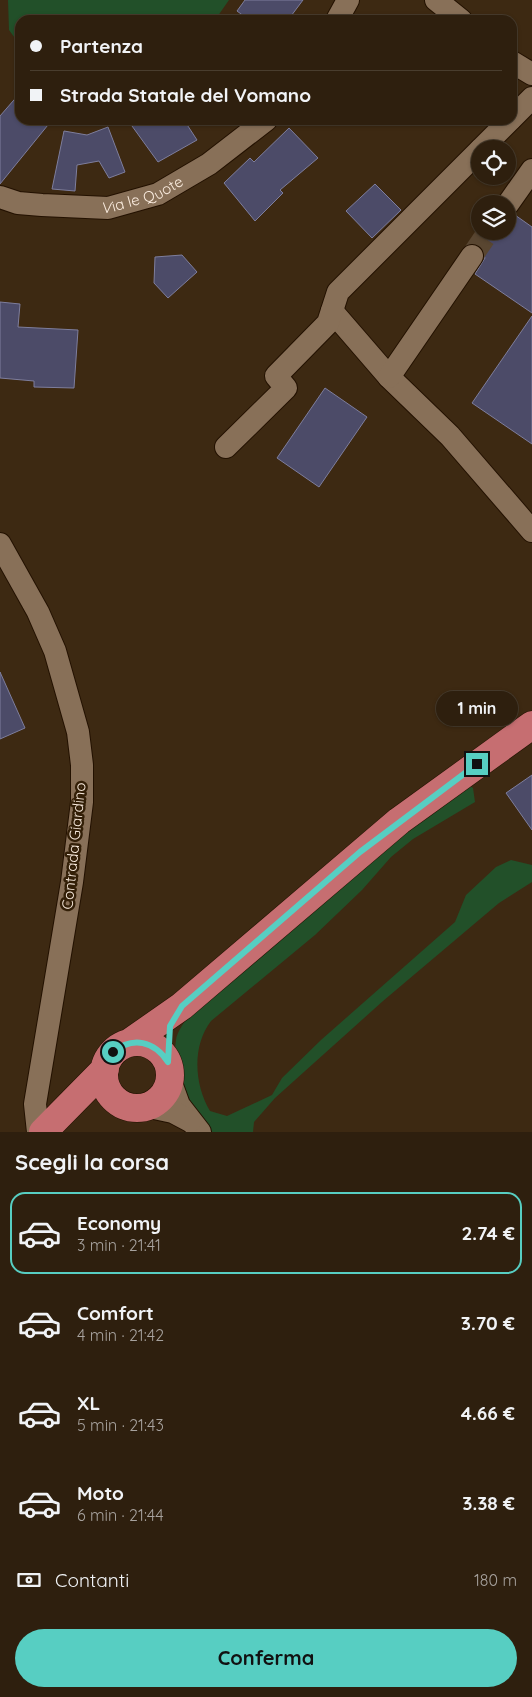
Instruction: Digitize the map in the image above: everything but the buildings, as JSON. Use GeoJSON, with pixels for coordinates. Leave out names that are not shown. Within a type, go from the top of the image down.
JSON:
{"type":"FeatureCollection","features":[{"type":"Feature","properties":{"kind":"main road"},"geometry":{"type":"LineString","coordinates":[[43,1132],[105,1069],[113,1052],[182,1006],[360,852],[532,724]]}},
{"type":"Feature","properties":{"kind":"main road"},"geometry":{"type":"LineString","coordinates":[[105,1069],[106,1085],[115,1098],[124,1104],[134,1107],[145,1106],[161,1097],[169,1071],[170,1026],[182,1006]]}},
{"type":"Feature","properties":{"kind":"main road"},"geometry":{"type":"LineString","coordinates":[[129,1043],[148,1044],[156,1048],[169,1071]]}},
{"type":"Feature","properties":{"kind":"main road"},"geometry":{"type":"LineString","coordinates":[[72,1104],[86,1099],[115,1098]]}},
{"type":"Feature","properties":{"kind":"street"},"geometry":{"type":"LineString","coordinates":[[340,15],[348,0]]}},
{"type":"Feature","properties":{"kind":"street"},"geometry":{"type":"LineString","coordinates":[[436,0],[455,15]]}},
{"type":"Feature","properties":{"kind":"street"},"geometry":{"type":"LineString","coordinates":[[517,65],[532,74]]}},
{"type":"Feature","properties":{"kind":"street"},"geometry":{"type":"LineString","coordinates":[[517,113],[532,98]]}},
{"type":"Feature","properties":{"kind":"street","name":"Via le Quote"},"geometry":{"type":"LineString","coordinates":[[0,197],[18,203],[108,208],[158,194],[208,164],[259,125]]}},
{"type":"Feature","properties":{"kind":"street"},"geometry":{"type":"LineString","coordinates":[[490,140],[505,125]]}},
{"type":"Feature","properties":{"kind":"street"},"geometry":{"type":"LineString","coordinates":[[226,447],[286,388],[276,376],[328,323],[338,292],[471,159]]}},
{"type":"Feature","properties":{"kind":"street"},"geometry":{"type":"LineString","coordinates":[[514,195],[532,170]]}},
{"type":"Feature","properties":{"kind":"street"},"geometry":{"type":"LineString","coordinates":[[389,377],[472,256]]}},
{"type":"Feature","properties":{"kind":"street"},"geometry":{"type":"LineString","coordinates":[[332,311],[389,377],[450,436],[532,531]]}},
{"type":"Feature","properties":{"kind":"street","name":"Contrada Giardino"},"geometry":{"type":"LineString","coordinates":[[0,544],[38,612],[55,652],[78,732],[82,765],[82,802],[72,882],[34,1104],[38,1132]]}},
{"type":"Feature","properties":{"kind":"street"},"geometry":{"type":"LineString","coordinates":[[169,1071],[179,1105],[195,1126]]}},
{"type":"Feature","properties":{"kind":"street"},"geometry":{"type":"LineString","coordinates":[[145,1106],[173,1112],[195,1126]]}},
{"type":"Feature","properties":{"kind":"green space"},"geometry":{"type":"Polygon","coordinates":[[[8,0],[229,0],[218,15],[15,15],[15,38],[9,30],[8,0]]]}},
{"type":"Feature","properties":{"kind":"green space"},"geometry":{"type":"Polygon","coordinates":[[[467,784],[473,788],[475,802],[413,839],[391,857],[362,890],[315,935],[211,1021],[201,1042],[197,1065],[201,1089],[210,1111],[227,1116],[272,1095],[282,1078],[321,1040],[455,922],[466,895],[496,867],[511,860],[532,865],[532,882],[499,903],[383,1001],[275,1098],[254,1122],[253,1132],[212,1132],[190,1101],[179,1078],[176,1065],[177,1037],[191,1013],[362,861],[467,784]]]}},
{"type":"Feature","properties":{"kind":"tunnel"},"geometry":{"type":"LineString","coordinates":[[472,256],[483,240]]}},
{"type":"Feature","properties":{"kind":"route"},"geometry":{"type":"LineString","coordinates":[[113,1052],[120,1046],[138,1042],[156,1048],[168,1062],[170,1026],[182,1006],[360,852],[477,764]]}}]}
